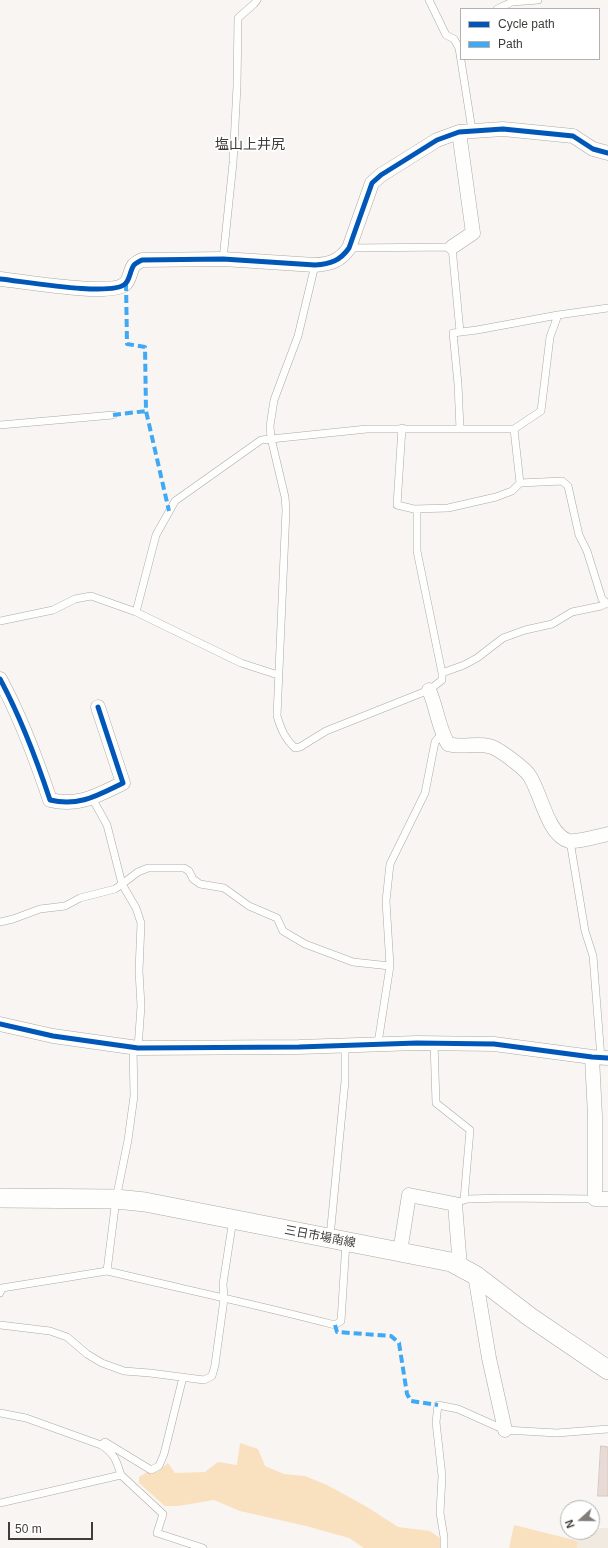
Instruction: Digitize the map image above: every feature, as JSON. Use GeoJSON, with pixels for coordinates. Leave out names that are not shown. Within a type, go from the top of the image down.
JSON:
{"type":"FeatureCollection","features":[{"type":"Feature","properties":{"kind":"main road","name":"三日市場南線"},"geometry":{"type":"LineString","coordinates":[[0,1198],[116,1199],[145,1202],[451,1262],[467,1271],[530,1318],[608,1370]]}},
{"type":"Feature","properties":{"kind":"street"},"geometry":{"type":"LineString","coordinates":[[0,279],[53,286],[105,289],[121,286],[126,283],[134,265],[142,260],[223,259],[315,265],[335,262],[344,255],[349,248],[372,183],[381,175],[437,140],[466,131],[503,129],[573,136],[593,149],[608,152]]}},
{"type":"Feature","properties":{"kind":"street"},"geometry":{"type":"LineString","coordinates":[[452,246],[473,233],[466,131]]}},
{"type":"Feature","properties":{"kind":"street"},"geometry":{"type":"LineString","coordinates":[[0,679],[13,703],[50,800],[63,803],[88,800],[123,783],[98,707]]}},
{"type":"Feature","properties":{"kind":"street"},"geometry":{"type":"LineString","coordinates":[[429,690],[434,702],[442,733],[448,744],[458,747],[484,745],[498,749],[528,774],[536,788],[552,827],[562,838],[570,841],[608,834]]}},
{"type":"Feature","properties":{"kind":"street"},"geometry":{"type":"LineString","coordinates":[[0,1024],[53,1036],[135,1047],[298,1047],[378,1043],[494,1044],[600,1058],[596,1116],[601,1199]]}},
{"type":"Feature","properties":{"kind":"street"},"geometry":{"type":"LineString","coordinates":[[400,1252],[409,1195],[459,1202],[467,1271],[505,1430]]}},
{"type":"Feature","properties":{"kind":"lane"},"geometry":{"type":"LineString","coordinates":[[223,259],[233,163],[237,86],[238,18],[254,4],[256,0]]}},
{"type":"Feature","properties":{"kind":"lane"},"geometry":{"type":"LineString","coordinates":[[428,0],[446,35],[454,39],[459,48],[460,60]]}},
{"type":"Feature","properties":{"kind":"lane"},"geometry":{"type":"LineString","coordinates":[[500,8],[512,2],[538,0]]}},
{"type":"Feature","properties":{"kind":"lane"},"geometry":{"type":"LineString","coordinates":[[454,39],[460,36]]}},
{"type":"Feature","properties":{"kind":"lane"},"geometry":{"type":"LineString","coordinates":[[460,60],[466,131]]}},
{"type":"Feature","properties":{"kind":"lane"},"geometry":{"type":"LineString","coordinates":[[349,248],[452,246],[460,332]]}},
{"type":"Feature","properties":{"kind":"lane"},"geometry":{"type":"LineString","coordinates":[[315,265],[298,336],[274,400],[270,426],[271,438],[285,497],[286,510],[277,716],[282,732],[295,748],[300,747],[326,732],[429,690],[442,680],[442,673],[417,551],[417,509]]}},
{"type":"Feature","properties":{"kind":"lane"},"geometry":{"type":"LineString","coordinates":[[460,429],[458,384],[453,333],[608,308]]}},
{"type":"Feature","properties":{"kind":"lane"},"geometry":{"type":"LineString","coordinates":[[136,612],[156,535],[175,501],[261,440],[367,428],[514,430],[541,411],[550,336],[558,315]]}},
{"type":"Feature","properties":{"kind":"lane"},"geometry":{"type":"LineString","coordinates":[[0,424],[113,414]]}},
{"type":"Feature","properties":{"kind":"lane"},"geometry":{"type":"LineString","coordinates":[[402,428],[397,505],[417,509],[448,508],[496,497],[512,491],[520,483],[562,481],[568,486],[580,535],[587,551],[602,599],[607,603],[601,606],[572,612],[552,624],[525,630],[503,638],[477,658],[464,665],[442,673]]}},
{"type":"Feature","properties":{"kind":"lane"},"geometry":{"type":"LineString","coordinates":[[514,430],[520,483]]}},
{"type":"Feature","properties":{"kind":"lane"},"geometry":{"type":"LineString","coordinates":[[0,621],[53,610],[75,600],[91,596],[136,612],[241,663],[278,675]]}},
{"type":"Feature","properties":{"kind":"lane"},"geometry":{"type":"LineString","coordinates":[[378,1043],[390,966],[386,901],[390,864],[425,793],[435,742],[442,733]]}},
{"type":"Feature","properties":{"kind":"lane"},"geometry":{"type":"LineString","coordinates":[[92,798],[107,825],[122,884],[136,908],[141,923],[139,970],[141,1006],[135,1047],[134,1096],[128,1140],[116,1199],[107,1271]]}},
{"type":"Feature","properties":{"kind":"lane"},"geometry":{"type":"LineString","coordinates":[[570,841],[585,931],[593,956],[600,1058]]}},
{"type":"Feature","properties":{"kind":"lane"},"geometry":{"type":"LineString","coordinates":[[0,922],[40,909],[66,906],[80,898],[115,890],[138,872],[148,868],[184,868],[189,871],[193,879],[200,884],[224,888],[249,906],[277,918],[283,931],[305,944],[354,962],[390,966]]}},
{"type":"Feature","properties":{"kind":"lane"},"geometry":{"type":"LineString","coordinates":[[434,1043],[436,1103],[470,1130],[459,1202],[468,1199],[503,1198],[601,1199]]}},
{"type":"Feature","properties":{"kind":"lane"},"geometry":{"type":"LineString","coordinates":[[0,1293],[2,1288],[107,1271],[224,1299],[266,1307],[335,1325],[341,1321],[338,1240],[345,1081],[345,1045]]}},
{"type":"Feature","properties":{"kind":"lane"},"geometry":{"type":"LineString","coordinates":[[0,1326],[50,1331],[67,1337],[97,1360],[124,1371],[204,1380],[212,1376],[215,1365],[224,1299],[223,1284],[233,1219]]}},
{"type":"Feature","properties":{"kind":"lane"},"geometry":{"type":"LineString","coordinates":[[101,1445],[105,1442],[150,1470],[159,1466],[164,1454],[183,1377]]}},
{"type":"Feature","properties":{"kind":"lane"},"geometry":{"type":"LineString","coordinates":[[444,1548],[444,1537],[440,1513],[442,1476],[436,1422],[438,1406],[458,1409],[505,1430],[556,1432],[608,1429]]}},
{"type":"Feature","properties":{"kind":"lane"},"geometry":{"type":"LineString","coordinates":[[0,1413],[26,1418],[101,1445],[110,1451],[116,1458],[121,1475],[163,1514],[157,1533],[203,1548]]}},
{"type":"Feature","properties":{"kind":"lane"},"geometry":{"type":"LineString","coordinates":[[0,1503],[121,1475]]}},
{"type":"Feature","properties":{"kind":"shaded area"},"geometry":{"type":"Polygon","coordinates":[[[240,1443],[258,1449],[265,1466],[284,1474],[305,1476],[327,1485],[367,1507],[398,1527],[430,1531],[440,1538],[440,1548],[364,1548],[349,1538],[306,1526],[240,1511],[214,1500],[178,1506],[165,1506],[139,1483],[139,1477],[147,1472],[157,1472],[168,1463],[175,1473],[205,1472],[218,1462],[237,1465],[240,1443]]]}},
{"type":"Feature","properties":{"kind":"shaded area"},"geometry":{"type":"Polygon","coordinates":[[[514,1525],[560,1536],[560,1540],[578,1541],[577,1548],[509,1548],[514,1525]]]}},
{"type":"Feature","properties":{"kind":"shaded area"},"geometry":{"type":"Polygon","coordinates":[[[600,1528],[608,1528],[608,1548],[577,1548],[578,1540],[600,1540],[600,1528]]]}},
{"type":"Feature","properties":{"kind":"building"},"geometry":{"type":"Polygon","coordinates":[[[601,1446],[608,1447],[608,1496],[598,1496],[601,1446]]]}},
{"type":"Feature","properties":{"kind":"marked path"},"geometry":{"type":"LineString","coordinates":[[126,283],[127,344],[145,347],[146,411],[169,511]]}},
{"type":"Feature","properties":{"kind":"marked path"},"geometry":{"type":"LineString","coordinates":[[113,415],[146,411]]}},
{"type":"Feature","properties":{"kind":"marked path"},"geometry":{"type":"LineString","coordinates":[[335,1325],[337,1332],[391,1336],[399,1343],[407,1394],[411,1401],[438,1405]]}},
{"type":"Feature","properties":{"kind":"cycle path"},"geometry":{"type":"LineString","coordinates":[[0,279],[85,289],[103,289],[117,288],[125,284],[134,265],[142,260],[223,259],[315,265],[325,264],[338,259],[349,248],[372,183],[381,175],[437,140],[459,132],[503,129],[573,136],[593,149],[608,153]]}},
{"type":"Feature","properties":{"kind":"cycle path"},"geometry":{"type":"LineString","coordinates":[[0,679],[28,738],[50,800],[70,802],[88,799],[123,783],[98,707]]}},
{"type":"Feature","properties":{"kind":"cycle path"},"geometry":{"type":"LineString","coordinates":[[0,1024],[53,1036],[138,1048],[299,1047],[417,1043],[494,1044],[608,1058]]}},
{"type":"Feature","properties":{"kind":"district","name":"塩山上井尻"},"geometry":{"type":"Point","coordinates":[250,145]}}]}
